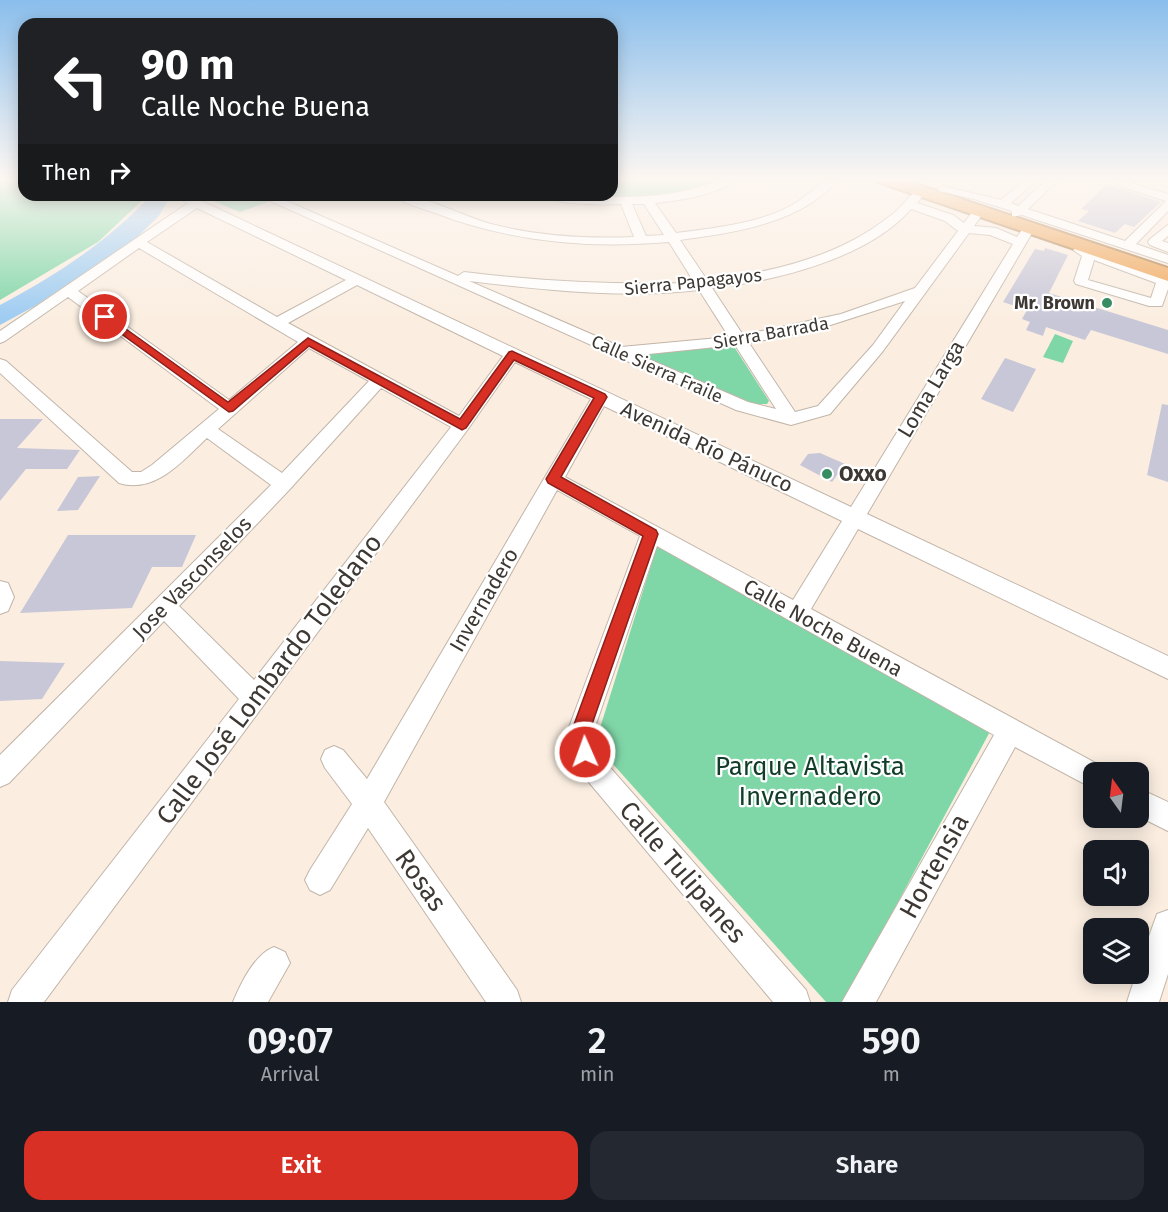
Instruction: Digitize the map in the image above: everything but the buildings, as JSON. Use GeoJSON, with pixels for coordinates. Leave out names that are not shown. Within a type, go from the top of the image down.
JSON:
{"type":"FeatureCollection","features":[{"type":"Feature","properties":{"kind":"highway"},"geometry":{"type":"LineString","coordinates":[[1007,226],[1024,235],[1062,233]]}},
{"type":"Feature","properties":{"kind":"highway"},"geometry":{"type":"LineString","coordinates":[[1047,226],[1165,280]]}},
{"type":"Feature","properties":{"kind":"street"},"geometry":{"type":"LineString","coordinates":[[0,338],[164,226]]}},
{"type":"Feature","properties":{"kind":"street","name":"Avenida Río Pánuco"},"geometry":{"type":"LineString","coordinates":[[245,226],[1168,668]]}},
{"type":"Feature","properties":{"kind":"street","name":"Calle Sierra Fraile"},"geometry":{"type":"LineString","coordinates":[[333,226],[742,406],[791,419],[816,414],[829,405],[878,348],[967,226]]}},
{"type":"Feature","properties":{"kind":"street"},"geometry":{"type":"LineString","coordinates":[[486,226],[518,233],[583,241],[671,238],[743,226]]}},
{"type":"Feature","properties":{"kind":"street"},"geometry":{"type":"LineString","coordinates":[[635,226],[641,240]]}},
{"type":"Feature","properties":{"kind":"street"},"geometry":{"type":"LineString","coordinates":[[663,226],[791,419]]}},
{"type":"Feature","properties":{"kind":"street","name":"Sierra Papagayos"},"geometry":{"type":"LineString","coordinates":[[441,273],[522,284],[594,289],[657,288],[702,284],[763,276],[829,256],[865,240],[886,226]]}},
{"type":"Feature","properties":{"kind":"street"},"geometry":{"type":"LineString","coordinates":[[959,226],[964,229],[1024,235]]}},
{"type":"Feature","properties":{"kind":"street"},"geometry":{"type":"LineString","coordinates":[[1067,226],[1168,259]]}},
{"type":"Feature","properties":{"kind":"street"},"geometry":{"type":"LineString","coordinates":[[1128,245],[1147,226]]}},
{"type":"Feature","properties":{"kind":"street"},"geometry":{"type":"LineString","coordinates":[[1168,229],[1154,242],[1168,248]]}},
{"type":"Feature","properties":{"kind":"street"},"geometry":{"type":"LineString","coordinates":[[1062,233],[1089,255],[1165,280]]}},
{"type":"Feature","properties":{"kind":"street","name":"Loma Larga"},"geometry":{"type":"LineString","coordinates":[[797,613],[1024,235]]}},
{"type":"Feature","properties":{"kind":"street"},"geometry":{"type":"LineString","coordinates":[[140,243],[308,341],[462,425]]}},
{"type":"Feature","properties":{"kind":"street"},"geometry":{"type":"LineString","coordinates":[[1089,255],[1082,282],[1157,303],[1165,280]]}},
{"type":"Feature","properties":{"kind":"street"},"geometry":{"type":"LineString","coordinates":[[1098,273],[1143,286],[1165,280]]}},
{"type":"Feature","properties":{"kind":"street"},"geometry":{"type":"LineString","coordinates":[[277,323],[356,280]]}},
{"type":"Feature","properties":{"kind":"street"},"geometry":{"type":"LineString","coordinates":[[69,291],[229,408]]}},
{"type":"Feature","properties":{"kind":"street","name":"Sierra Barrada"},"geometry":{"type":"LineString","coordinates":[[618,351],[740,342],[793,332],[847,318],[919,291]]}},
{"type":"Feature","properties":{"kind":"street"},"geometry":{"type":"LineString","coordinates":[[0,364],[126,478],[132,480],[146,478],[308,341]]}},
{"type":"Feature","properties":{"kind":"street","name":"Calle José Lombardo Toledano"},"geometry":{"type":"LineString","coordinates":[[24,1002],[462,425],[512,355]]}},
{"type":"Feature","properties":{"kind":"street","name":"Jose Vasconselos"},"geometry":{"type":"LineString","coordinates":[[0,774],[283,484],[380,379]]}},
{"type":"Feature","properties":{"kind":"street","name":"Invernadero"},"geometry":{"type":"LineString","coordinates":[[320,880],[368,803],[601,397]]}},
{"type":"Feature","properties":{"kind":"street"},"geometry":{"type":"LineString","coordinates":[[206,429],[283,484]]}},
{"type":"Feature","properties":{"kind":"street","name":"Calle Noche Buena"},"geometry":{"type":"LineString","coordinates":[[553,479],[1083,770]]}},
{"type":"Feature","properties":{"kind":"street","name":"Calle Tulipanes"},"geometry":{"type":"LineString","coordinates":[[651,534],[581,730],[583,746],[591,765],[794,1002]]}},
{"type":"Feature","properties":{"kind":"street"},"geometry":{"type":"LineString","coordinates":[[164,606],[254,697]]}},
{"type":"Feature","properties":{"kind":"street","name":"Hortensia"},"geometry":{"type":"LineString","coordinates":[[858,1002],[1010,731]]}},
{"type":"Feature","properties":{"kind":"street","name":"Rosas"},"geometry":{"type":"LineString","coordinates":[[334,759],[368,803],[505,1002]]}},
{"type":"Feature","properties":{"kind":"street"},"geometry":{"type":"LineString","coordinates":[[1149,807],[1168,817]]}},
{"type":"Feature","properties":{"kind":"street"},"geometry":{"type":"LineString","coordinates":[[1143,1002],[1168,925]]}},
{"type":"Feature","properties":{"kind":"street"},"geometry":{"type":"LineString","coordinates":[[249,1002],[274,963]]}},
{"type":"Feature","properties":{"kind":"green space"},"geometry":{"type":"Polygon","coordinates":[[[0,226],[115,226],[98,242],[0,300],[0,226]]]}},
{"type":"Feature","properties":{"kind":"green space"},"geometry":{"type":"Polygon","coordinates":[[[1055,334],[1073,341],[1063,363],[1043,357],[1055,334]]]}},
{"type":"Feature","properties":{"kind":"green space"},"geometry":{"type":"Polygon","coordinates":[[[733,345],[769,401],[767,404],[753,404],[637,355],[733,345]]]}},
{"type":"Feature","properties":{"kind":"green space","name":"Parque Altavista Invernadero"},"geometry":{"type":"Polygon","coordinates":[[[658,543],[993,726],[844,1002],[826,1002],[595,744],[658,543]]]}},
{"type":"Feature","properties":{"kind":"water"},"geometry":{"type":"Polygon","coordinates":[[[120,226],[149,226],[136,238],[35,306],[0,325],[0,305],[41,282],[120,226]]]}},
{"type":"Feature","properties":{"kind":"place","name":"Mr. Brown"},"geometry":{"type":"Point","coordinates":[1107,303]}},
{"type":"Feature","properties":{"kind":"place","name":"Oxxo"},"geometry":{"type":"Point","coordinates":[827,474]}},
{"type":"Feature","properties":{"kind":"route"},"geometry":{"type":"LineString","coordinates":[[105,317],[229,408],[308,341],[462,425],[512,355],[601,397],[553,479],[651,534],[581,730],[585,752]]}}]}
